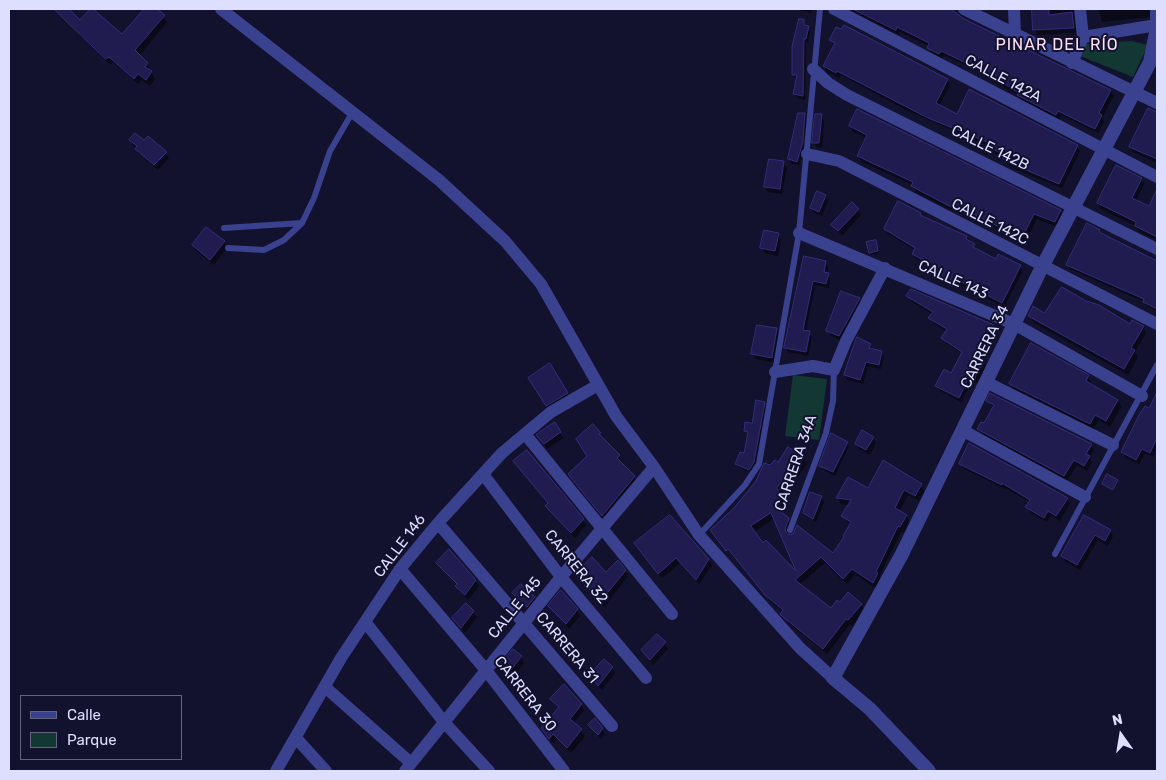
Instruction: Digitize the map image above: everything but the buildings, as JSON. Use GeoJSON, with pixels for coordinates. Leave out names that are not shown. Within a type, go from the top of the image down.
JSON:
{"type":"FeatureCollection","features":[{"type":"Feature","properties":{"kind":"street"},"geometry":{"type":"LineString","coordinates":[[221,9],[439,180],[505,241],[541,284],[616,416],[654,467],[700,535],[800,648],[870,709],[929,771]]}},
{"type":"Feature","properties":{"kind":"street","name":"CALLE 142A"},"geometry":{"type":"LineString","coordinates":[[834,9],[1157,177]]}},
{"type":"Feature","properties":{"kind":"street"},"geometry":{"type":"LineString","coordinates":[[964,9],[1157,103]]}},
{"type":"Feature","properties":{"kind":"street"},"geometry":{"type":"LineString","coordinates":[[1014,9],[1015,35]]}},
{"type":"Feature","properties":{"kind":"street"},"geometry":{"type":"LineString","coordinates":[[1072,63],[1083,37],[1080,9]]}},
{"type":"Feature","properties":{"kind":"street"},"geometry":{"type":"LineString","coordinates":[[1157,9],[1157,17]]}},
{"type":"Feature","properties":{"kind":"street"},"geometry":{"type":"LineString","coordinates":[[1083,37],[1157,27]]}},
{"type":"Feature","properties":{"kind":"street","name":"CARRERA 34"},"geometry":{"type":"LineString","coordinates":[[833,678],[902,554],[1042,267],[1150,62],[1157,27]]}},
{"type":"Feature","properties":{"kind":"street","name":"CALLE 142B"},"geometry":{"type":"LineString","coordinates":[[813,69],[828,83],[847,95],[1157,249]]}},
{"type":"Feature","properties":{"kind":"street","name":"CALLE 142C"},"geometry":{"type":"LineString","coordinates":[[807,154],[839,161],[1042,267],[1157,324]]}},
{"type":"Feature","properties":{"kind":"street","name":"CALLE 143"},"geometry":{"type":"LineString","coordinates":[[799,234],[885,268],[1014,324],[1142,396]]}},
{"type":"Feature","properties":{"kind":"street","name":"CARRERA 34A"},"geometry":{"type":"LineString","coordinates":[[834,370],[846,342],[885,268]]}},
{"type":"Feature","properties":{"kind":"street"},"geometry":{"type":"LineString","coordinates":[[775,372],[813,366],[834,370]]}},
{"type":"Feature","properties":{"kind":"street"},"geometry":{"type":"LineString","coordinates":[[986,382],[1114,445]]}},
{"type":"Feature","properties":{"kind":"street","name":"CALLE 146"},"geometry":{"type":"LineString","coordinates":[[276,771],[325,687],[400,569],[438,522],[502,453],[551,412],[598,385]]}},
{"type":"Feature","properties":{"kind":"street"},"geometry":{"type":"LineString","coordinates":[[962,430],[1084,497]]}},
{"type":"Feature","properties":{"kind":"street"},"geometry":{"type":"LineString","coordinates":[[525,434],[672,614]]}},
{"type":"Feature","properties":{"kind":"street","name":"CALLE 145"},"geometry":{"type":"LineString","coordinates":[[408,767],[561,577],[654,467]]}},
{"type":"Feature","properties":{"kind":"street","name":"CARRERA 32"},"geometry":{"type":"LineString","coordinates":[[483,474],[561,577],[646,678]]}},
{"type":"Feature","properties":{"kind":"street","name":"CARRERA 31"},"geometry":{"type":"LineString","coordinates":[[438,522],[612,726]]}},
{"type":"Feature","properties":{"kind":"street","name":"CARRERA 30"},"geometry":{"type":"LineString","coordinates":[[400,569],[486,669],[564,771]]}},
{"type":"Feature","properties":{"kind":"street"},"geometry":{"type":"LineString","coordinates":[[366,623],[444,722],[489,771]]}},
{"type":"Feature","properties":{"kind":"street"},"geometry":{"type":"LineString","coordinates":[[325,687],[408,767]]}},
{"type":"Feature","properties":{"kind":"street"},"geometry":{"type":"LineString","coordinates":[[296,738],[326,771]]}},
{"type":"Feature","properties":{"kind":"lane"},"geometry":{"type":"LineString","coordinates":[[700,535],[745,485],[759,464],[799,234],[820,9]]}},
{"type":"Feature","properties":{"kind":"lane"},"geometry":{"type":"LineString","coordinates":[[228,248],[264,250],[284,240],[302,223],[314,198],[330,151],[352,113]]}},
{"type":"Feature","properties":{"kind":"lane"},"geometry":{"type":"LineString","coordinates":[[224,228],[302,223]]}},
{"type":"Feature","properties":{"kind":"lane"},"geometry":{"type":"LineString","coordinates":[[1055,554],[1084,497],[1142,396],[1157,365]]}},
{"type":"Feature","properties":{"kind":"lane","name":"CARRERA 34A"},"geometry":{"type":"LineString","coordinates":[[790,530],[826,433],[833,401],[834,370]]}},
{"type":"Feature","properties":{"kind":"green space"},"geometry":{"type":"Polygon","coordinates":[[[1131,41],[1148,45],[1133,77],[1080,56],[1083,44],[1131,41]]]}},
{"type":"Feature","properties":{"kind":"green space"},"geometry":{"type":"Polygon","coordinates":[[[793,375],[827,379],[819,440],[785,436],[793,375]]]}},
{"type":"Feature","properties":{"kind":"district","name":"PINAR DEL RÍO"},"geometry":{"type":"Point","coordinates":[1057,45]}}]}
